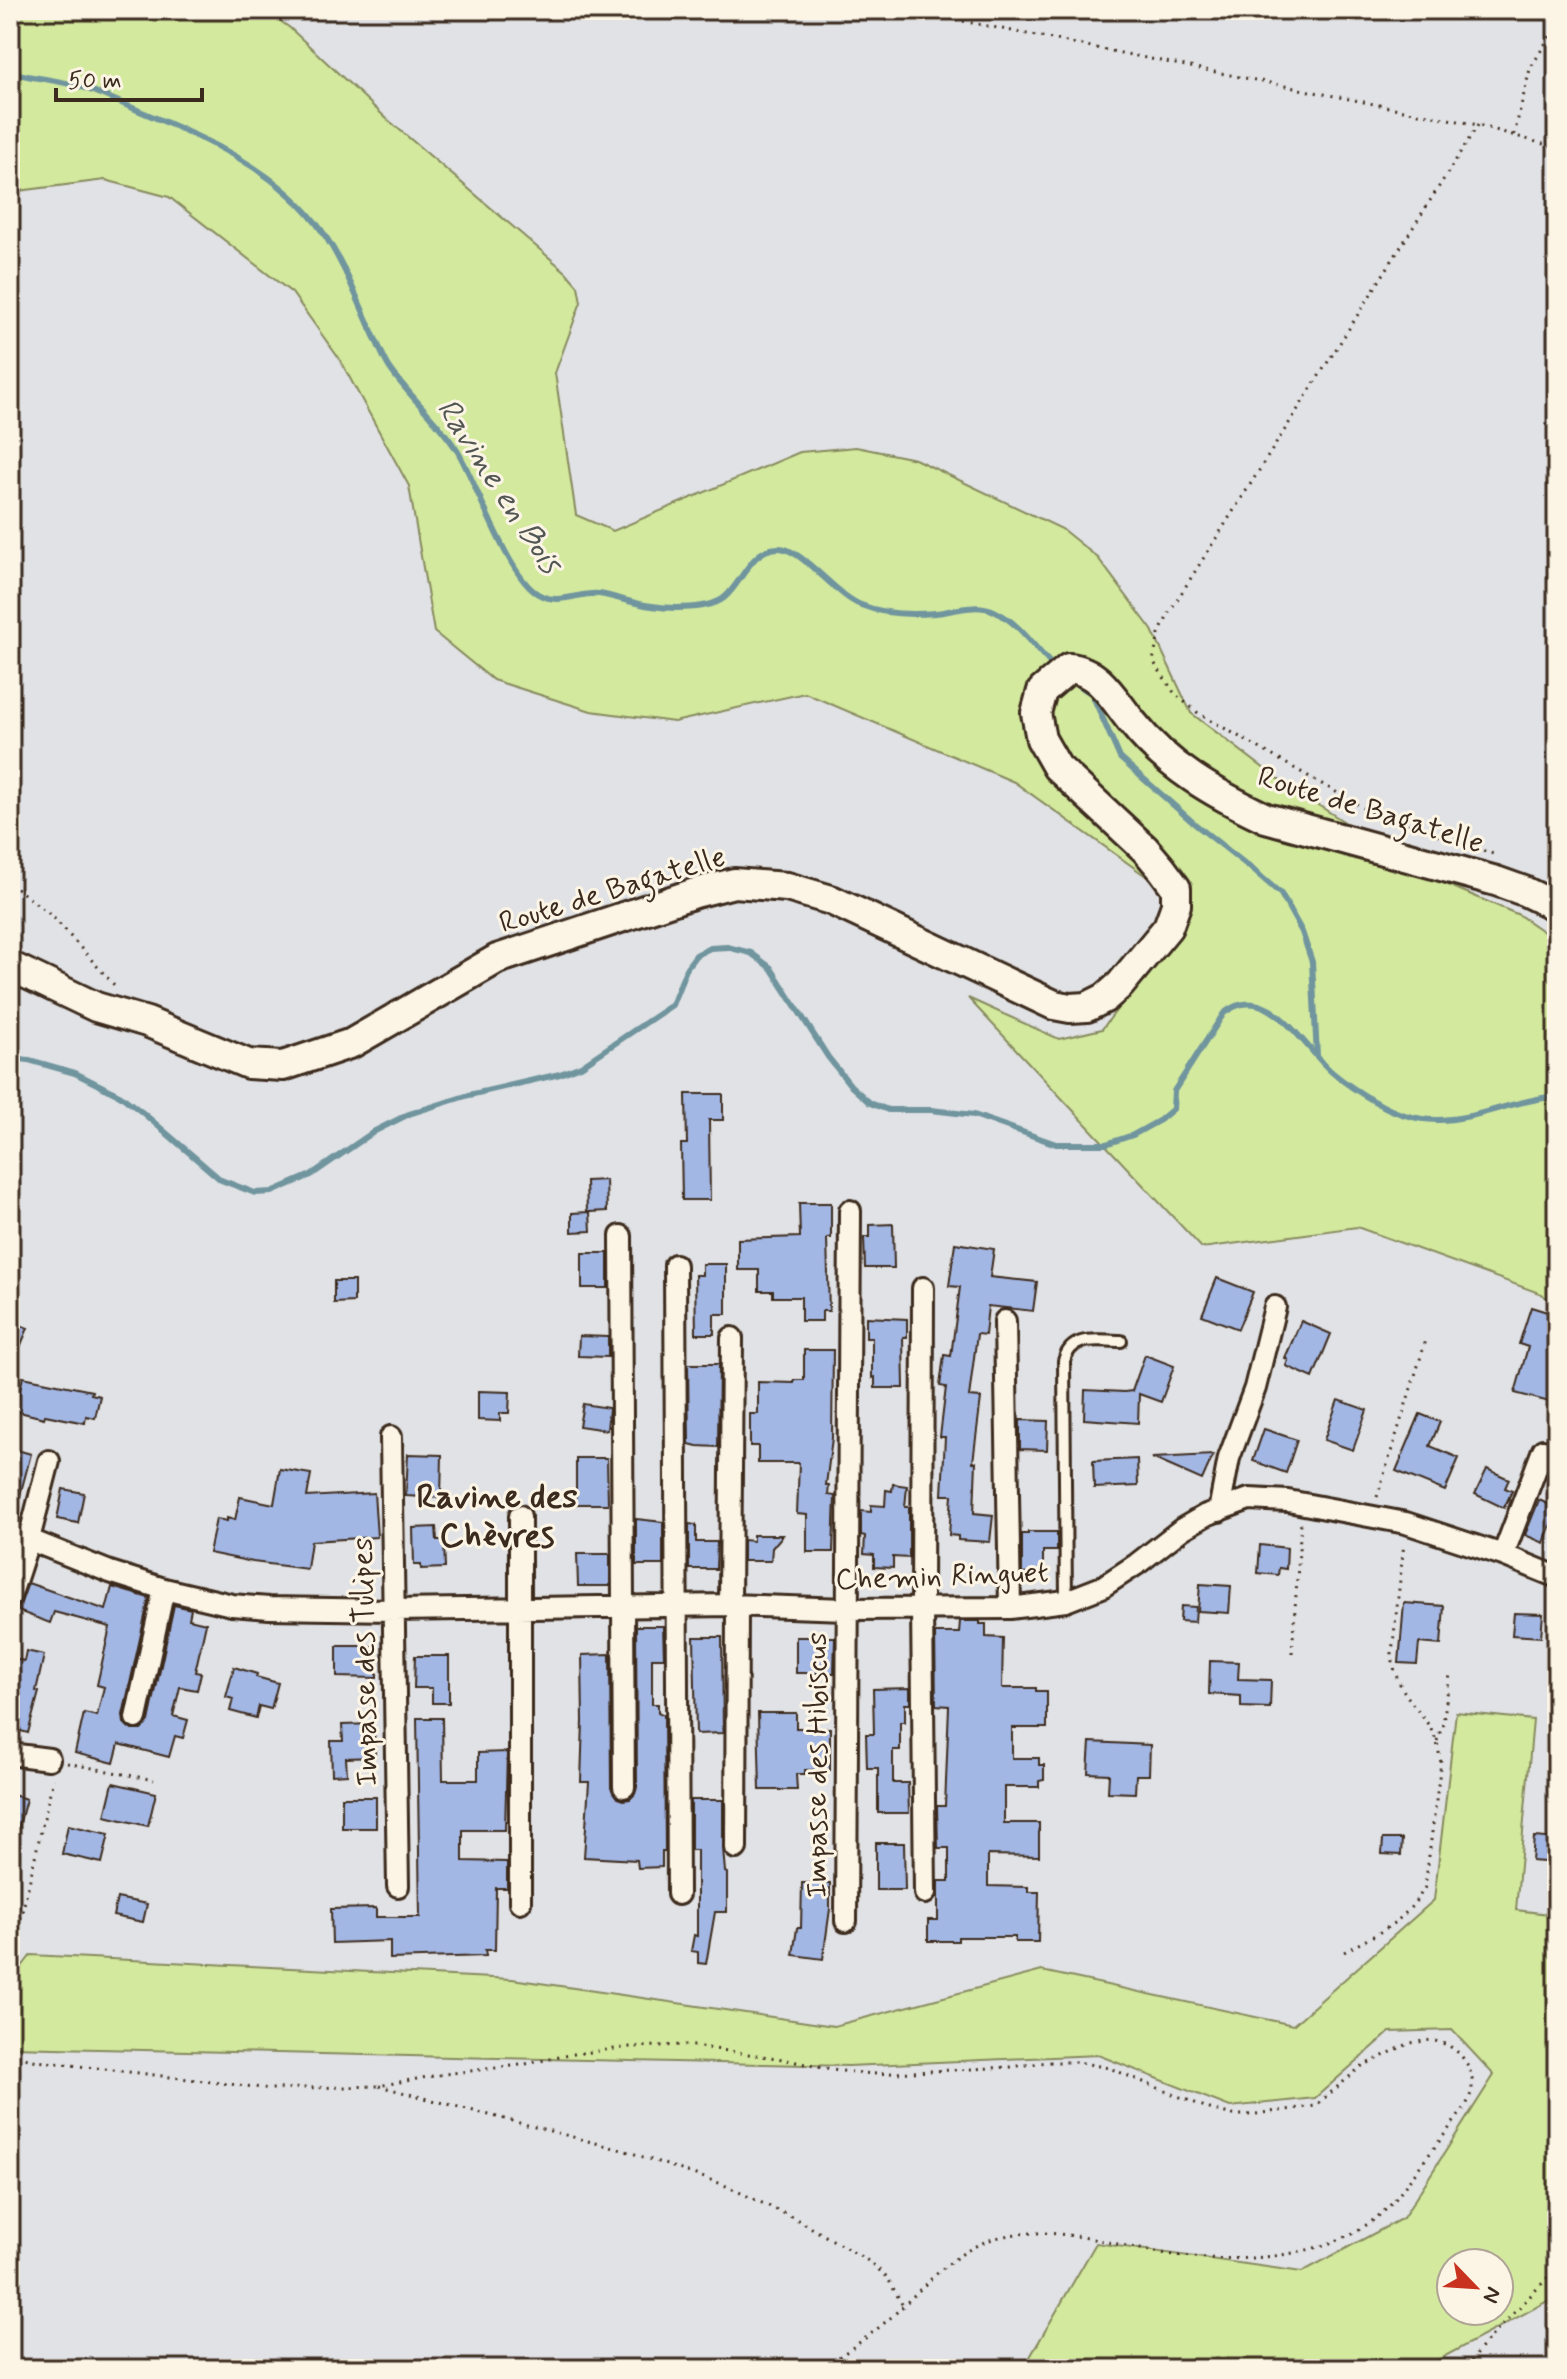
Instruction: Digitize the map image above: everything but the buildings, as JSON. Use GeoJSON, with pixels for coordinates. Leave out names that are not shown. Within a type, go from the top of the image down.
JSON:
{"type":"FeatureCollection","features":[{"type":"Feature","properties":{"kind":"main road","name":"Route de Bagatelle"},"geometry":{"type":"LineString","coordinates":[[10,966],[96,1007],[147,1022],[248,1064],[283,1066],[352,1043],[497,959],[734,883],[787,887],[831,900],[1054,1005],[1087,1007],[1105,998],[1120,985],[1168,927],[1176,905],[1176,888],[1145,849],[1057,767],[1041,739],[1036,713],[1042,691],[1069,668],[1084,669],[1100,682],[1146,741],[1206,788],[1236,804],[1266,818],[1496,881],[1557,907]]}},
{"type":"Feature","properties":{"kind":"street","name":"Impasse des Hibiscus"},"geometry":{"type":"LineString","coordinates":[[846,1921],[850,1211]]}},
{"type":"Feature","properties":{"kind":"street"},"geometry":{"type":"LineString","coordinates":[[621,1236],[624,1787]]}},
{"type":"Feature","properties":{"kind":"street"},"geometry":{"type":"LineString","coordinates":[[675,1265],[678,1894]]}},
{"type":"Feature","properties":{"kind":"street"},"geometry":{"type":"LineString","coordinates":[[923,1288],[925,1893]]}},
{"type":"Feature","properties":{"kind":"street"},"geometry":{"type":"LineString","coordinates":[[1219,1511],[1229,1458],[1255,1388],[1275,1307]]}},
{"type":"Feature","properties":{"kind":"street"},"geometry":{"type":"LineString","coordinates":[[1005,1321],[1010,1608]]}},
{"type":"Feature","properties":{"kind":"street"},"geometry":{"type":"LineString","coordinates":[[732,1338],[736,1848]]}},
{"type":"Feature","properties":{"kind":"street","name":"Impasse des Tulipes"},"geometry":{"type":"LineString","coordinates":[[391,1437],[398,1886]]}},
{"type":"Feature","properties":{"kind":"street"},"geometry":{"type":"LineString","coordinates":[[1503,1555],[1543,1450]]}},
{"type":"Feature","properties":{"kind":"street"},"geometry":{"type":"LineString","coordinates":[[10,1597],[20,1536],[49,1461]]}},
{"type":"Feature","properties":{"kind":"street","name":"Chemin Ringuet"},"geometry":{"type":"LineString","coordinates":[[20,1536],[110,1572],[164,1589],[244,1606],[393,1610],[677,1606],[1010,1608],[1066,1601],[1102,1587],[1182,1529],[1206,1515],[1249,1499],[1300,1503],[1406,1523],[1503,1555],[1557,1577]]}},
{"type":"Feature","properties":{"kind":"street"},"geometry":{"type":"LineString","coordinates":[[520,1516],[520,1902]]}},
{"type":"Feature","properties":{"kind":"street"},"geometry":{"type":"LineString","coordinates":[[136,1718],[164,1589]]}},
{"type":"Feature","properties":{"kind":"street"},"geometry":{"type":"LineString","coordinates":[[10,1754],[53,1760]]}},
{"type":"Feature","properties":{"kind":"lane"},"geometry":{"type":"LineString","coordinates":[[1066,1601],[1064,1361],[1067,1350],[1073,1344],[1121,1341]]}},
{"type":"Feature","properties":{"kind":"path"},"geometry":{"type":"LineString","coordinates":[[908,10],[1478,125],[1557,148]]}},
{"type":"Feature","properties":{"kind":"path"},"geometry":{"type":"LineString","coordinates":[[1514,135],[1530,69],[1557,24]]}},
{"type":"Feature","properties":{"kind":"path"},"geometry":{"type":"LineString","coordinates":[[1478,125],[1170,611],[1159,634],[1153,661],[1175,694],[1198,713],[1369,811],[1492,853],[1501,859]]}},
{"type":"Feature","properties":{"kind":"path"},"geometry":{"type":"LineString","coordinates":[[10,883],[52,916],[115,986]]}},
{"type":"Feature","properties":{"kind":"path"},"geometry":{"type":"LineString","coordinates":[[1371,1516],[1427,1337]]}},
{"type":"Feature","properties":{"kind":"path"},"geometry":{"type":"LineString","coordinates":[[1292,1653],[1300,1503]]}},
{"type":"Feature","properties":{"kind":"path"},"geometry":{"type":"LineString","coordinates":[[1344,1952],[1399,1921],[1425,1887],[1441,1762],[1437,1742],[1397,1682],[1393,1668],[1406,1523]]}},
{"type":"Feature","properties":{"kind":"path"},"geometry":{"type":"LineString","coordinates":[[1437,1742],[1443,1724],[1450,1674]]}},
{"type":"Feature","properties":{"kind":"path"},"geometry":{"type":"LineString","coordinates":[[17,1935],[53,1760],[154,1780]]}},
{"type":"Feature","properties":{"kind":"path"},"geometry":{"type":"LineString","coordinates":[[10,2055],[271,2089],[378,2086],[616,2049],[687,2045],[783,2059],[831,2070],[873,2074],[1078,2062],[1109,2068],[1210,2109],[1233,2115],[1315,2106],[1362,2066],[1410,2043],[1432,2040],[1448,2045],[1460,2054],[1469,2067],[1472,2091],[1466,2106],[1385,2210],[1343,2239],[1287,2253],[1245,2257],[1170,2255],[1067,2235],[1030,2232],[998,2238],[970,2249],[944,2267],[854,2348],[820,2369]]}},
{"type":"Feature","properties":{"kind":"path"},"geometry":{"type":"LineString","coordinates":[[378,2086],[626,2151],[722,2184],[798,2220],[870,2262],[887,2277],[903,2306]]}},
{"type":"Feature","properties":{"kind":"path"},"geometry":{"type":"LineString","coordinates":[[1468,2369],[1483,2345],[1557,2268]]}},
{"type":"Feature","properties":{"kind":"green space"},"geometry":{"type":"Polygon","coordinates":[[[10,10],[265,10],[290,28],[387,119],[566,272],[578,286],[581,302],[555,373],[576,515],[613,531],[800,452],[856,447],[915,459],[1062,529],[1098,558],[1152,630],[1191,713],[1282,782],[1434,879],[1519,915],[1557,941],[1557,1308],[1542,1294],[1357,1227],[1202,1248],[968,998],[1059,1039],[1102,1029],[1177,931],[1170,900],[1150,879],[1014,782],[805,693],[674,722],[591,711],[493,680],[434,632],[409,486],[340,360],[292,293],[169,197],[105,180],[10,192],[10,10]]]}},
{"type":"Feature","properties":{"kind":"green space"},"geometry":{"type":"Polygon","coordinates":[[[1456,1712],[1533,1720],[1516,1910],[1557,1915],[1557,2296],[1515,2319],[1515,2247],[1435,2247],[1435,2327],[1499,2327],[1421,2369],[1023,2369],[1096,2243],[1302,2272],[1403,2218],[1494,2075],[1452,2030],[1390,2032],[1315,2098],[1230,2107],[1098,2055],[848,2066],[10,2047],[10,1982],[31,1955],[512,1979],[834,2026],[1042,1971],[1293,2025],[1434,1900],[1456,1712]]]}},
{"type":"Feature","properties":{"kind":"waterway","name":"Ravine en Bois"},"geometry":{"type":"LineString","coordinates":[[10,75],[85,88],[192,134],[264,174],[305,210],[337,256],[389,367],[458,452],[505,550],[527,584],[538,594],[553,599],[599,594],[660,607],[700,606],[725,597],[760,554],[778,548],[797,555],[851,600],[870,608],[907,614],[974,607],[996,612],[1020,630],[1055,668]]}},
{"type":"Feature","properties":{"kind":"waterway","name":"Ravine en Bois"},"geometry":{"type":"LineString","coordinates":[[1070,680],[1092,694],[1120,758],[1281,894],[1302,932],[1312,962],[1317,1056]]}},
{"type":"Feature","properties":{"kind":"waterway","name":"Ravine des Chèvres"},"geometry":{"type":"LineString","coordinates":[[10,1058],[75,1073],[121,1096],[221,1180],[255,1193],[272,1192],[311,1175],[375,1131],[409,1114],[581,1066],[672,1005],[687,967],[696,955],[710,948],[727,947],[751,953],[771,968],[828,1057],[851,1086],[870,1103],[888,1110],[931,1110],[974,1115],[1056,1144],[1106,1144],[1133,1135],[1160,1120],[1173,1109],[1174,1091],[1224,1013],[1240,1005],[1256,1004],[1270,1010],[1284,1020],[1338,1077],[1399,1113],[1444,1120],[1557,1096]]}},
{"type":"Feature","properties":{"kind":"district","name":"Ravine des Chèvres"},"geometry":{"type":"Point","coordinates":[497,1514]}}]}
